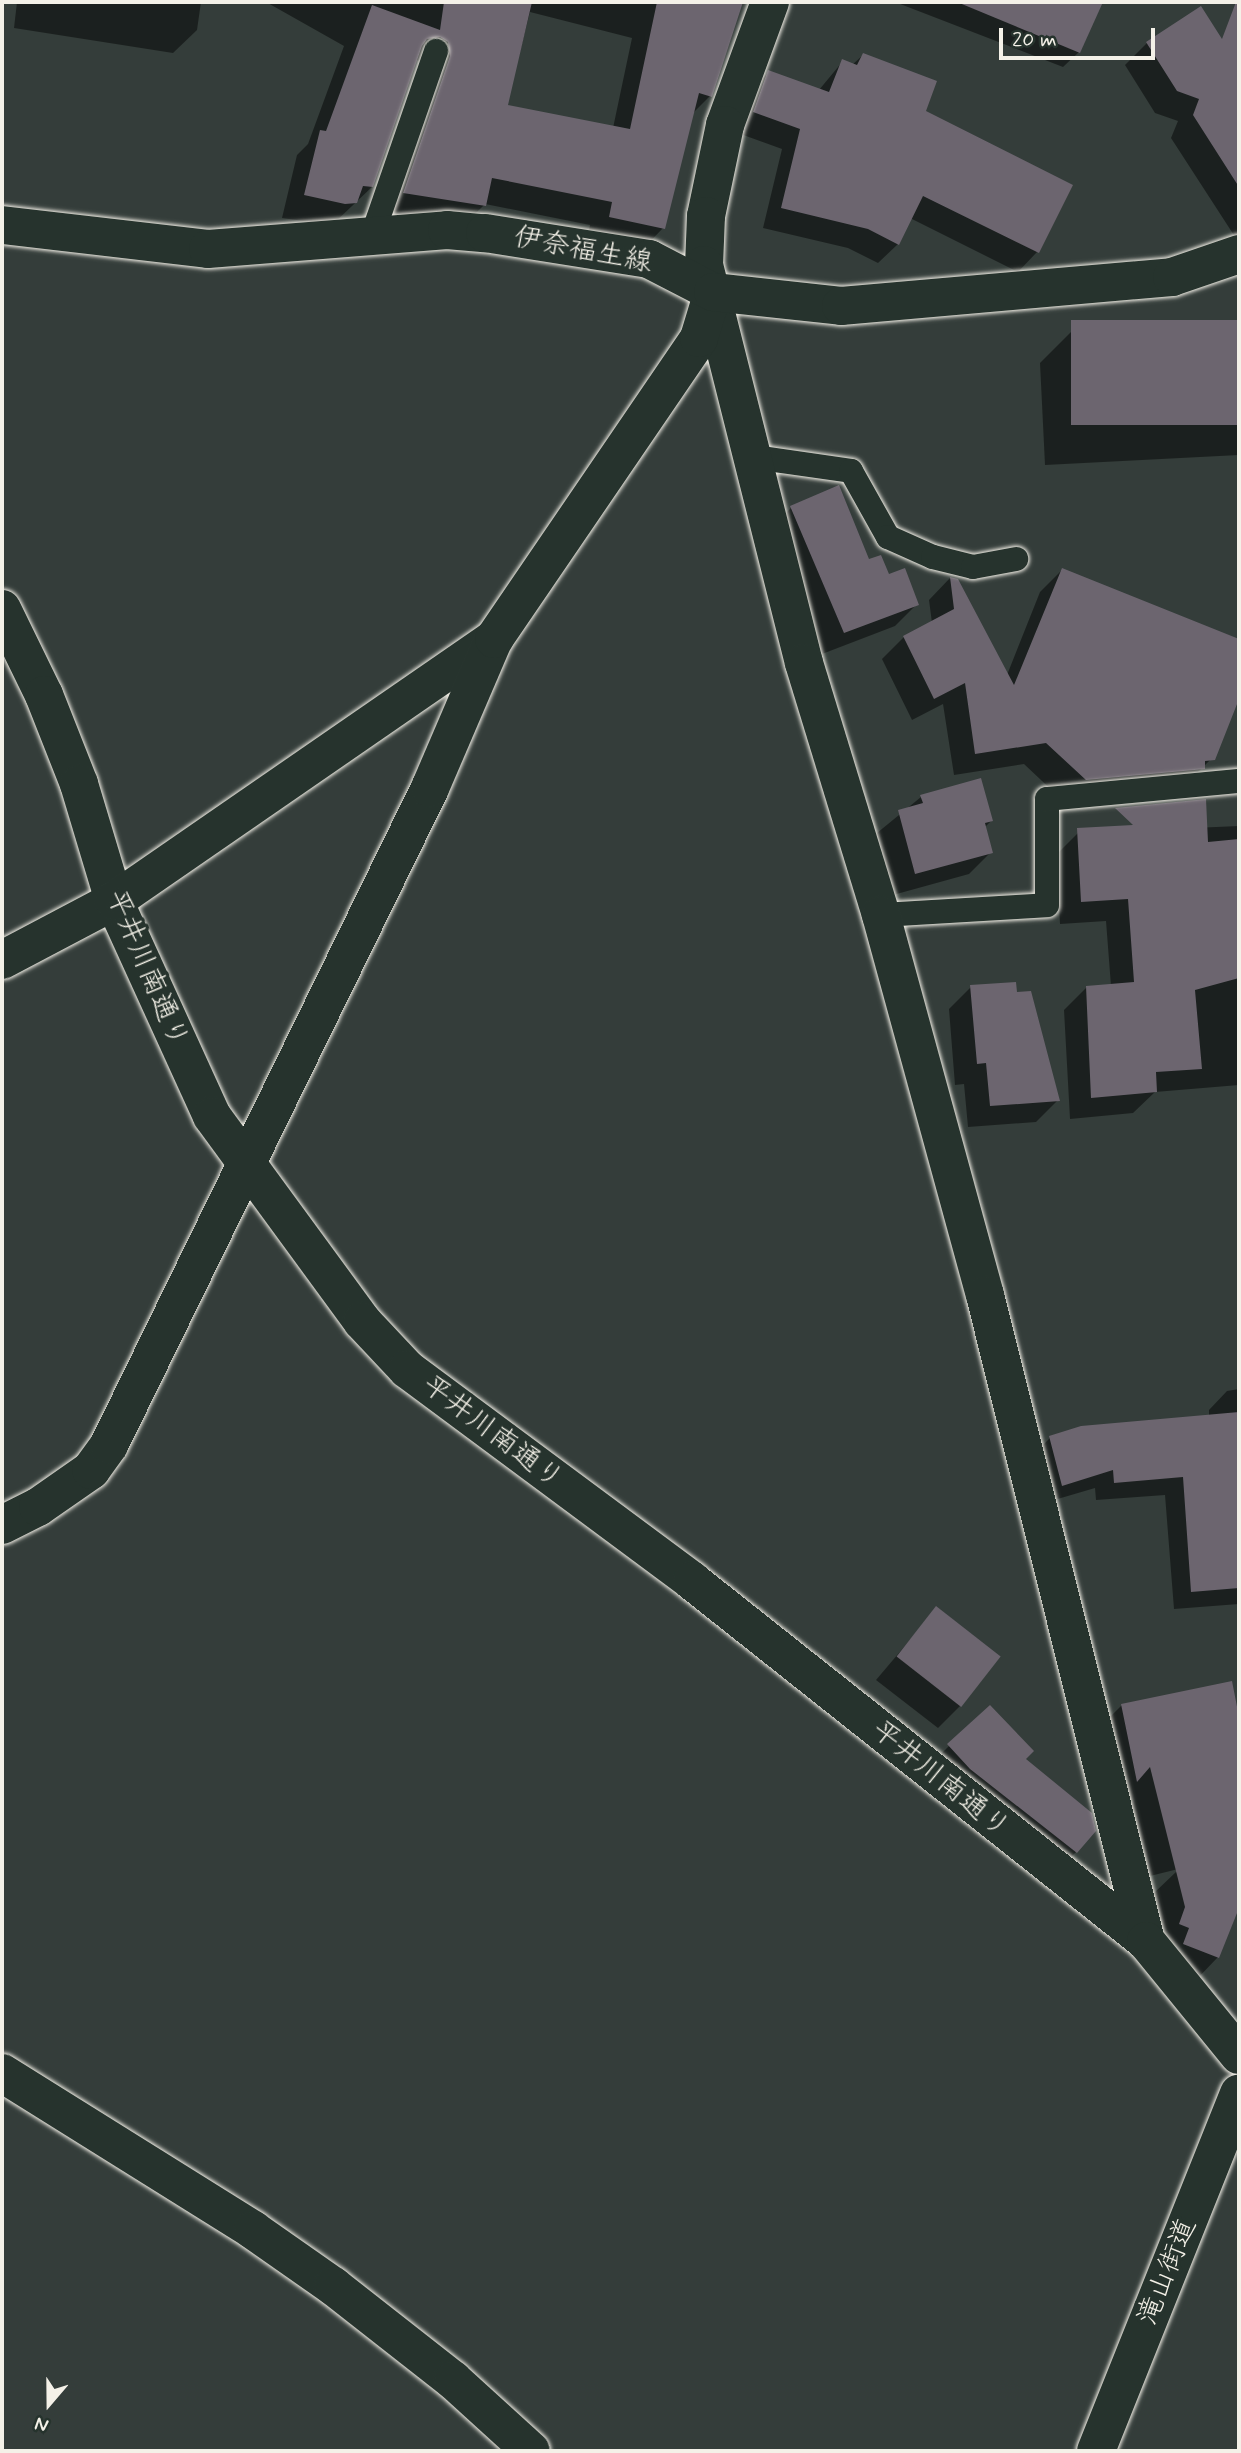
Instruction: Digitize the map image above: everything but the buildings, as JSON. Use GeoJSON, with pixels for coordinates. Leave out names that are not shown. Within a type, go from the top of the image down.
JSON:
{"type":"FeatureCollection","features":[{"type":"Feature","properties":{"kind":"main road"},"geometry":{"type":"LineString","coordinates":[[770,2],[725,125],[706,216],[704,265],[713,292],[804,663],[881,915],[988,1308],[1146,1941]]}},
{"type":"Feature","properties":{"kind":"main road","name":"伊奈福生線"},"geometry":{"type":"LineString","coordinates":[[2,225],[208,249],[447,230],[485,233],[649,259],[713,292],[841,306],[1172,277],[1239,254]]}},
{"type":"Feature","properties":{"kind":"main road"},"geometry":{"type":"LineString","coordinates":[[2,1525],[38,1507],[92,1470],[110,1445],[430,788],[494,639],[699,338],[713,292]]}},
{"type":"Feature","properties":{"kind":"main road","name":"平井川南通り"},"geometry":{"type":"LineString","coordinates":[[2,609],[74,772],[114,901],[212,1116],[246,1168],[362,1321],[407,1369],[692,1581],[1146,1941],[1239,2055]]}},
{"type":"Feature","properties":{"kind":"main road"},"geometry":{"type":"LineString","coordinates":[[2,960],[114,901],[494,639]]}},
{"type":"Feature","properties":{"kind":"main road"},"geometry":{"type":"LineString","coordinates":[[2,2073],[276,2246],[453,2380],[531,2451]]}},
{"type":"Feature","properties":{"kind":"main road","name":"滝山街道"},"geometry":{"type":"LineString","coordinates":[[1096,2451],[1239,2094]]}},
{"type":"Feature","properties":{"kind":"lane"},"geometry":{"type":"LineString","coordinates":[[372,236],[436,51]]}},
{"type":"Feature","properties":{"kind":"lane"},"geometry":{"type":"LineString","coordinates":[[754,457],[851,471],[888,537],[933,557],[973,567],[1016,559]]}},
{"type":"Feature","properties":{"kind":"lane"},"geometry":{"type":"LineString","coordinates":[[881,915],[1047,905],[1047,799],[1239,781]]}}]}
